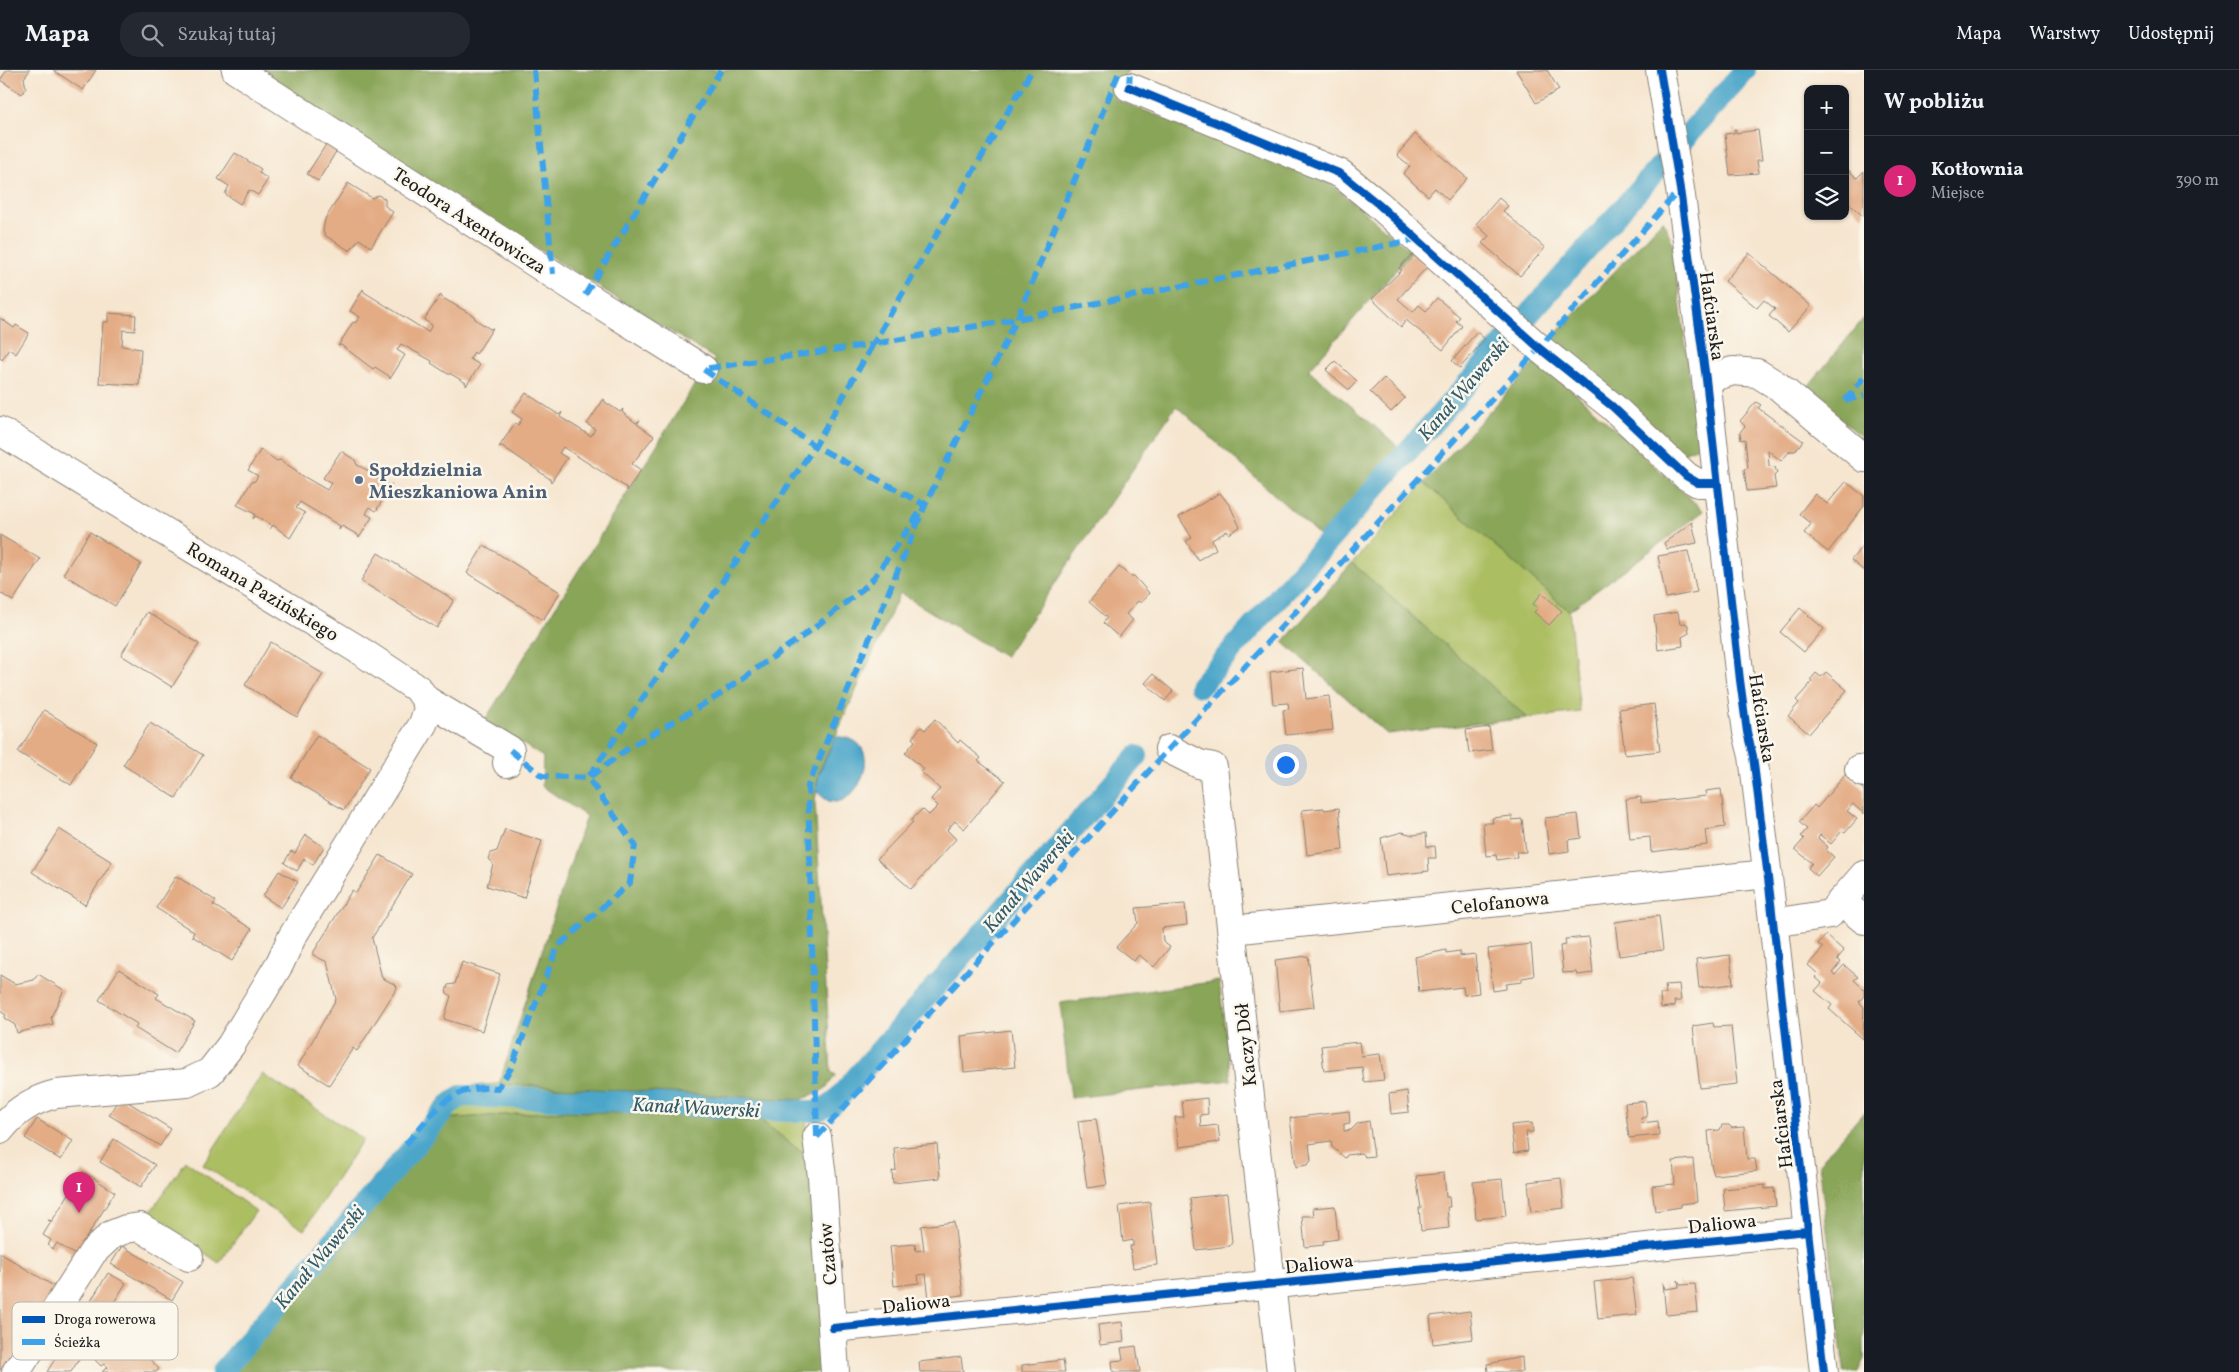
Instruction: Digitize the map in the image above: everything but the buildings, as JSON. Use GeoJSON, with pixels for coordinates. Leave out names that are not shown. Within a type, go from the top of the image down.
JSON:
{"type":"FeatureCollection","features":[{"type":"Feature","properties":{"kind":"street","name":"Teodora Axentowicza"},"geometry":{"type":"LineString","coordinates":[[236,70],[585,296],[703,369]]}},
{"type":"Feature","properties":{"kind":"street","name":"Hafciarska"},"geometry":{"type":"LineString","coordinates":[[1660,70],[1706,379],[1716,484],[1745,723],[1752,756],[1773,923],[1824,1372]]}},
{"type":"Feature","properties":{"kind":"street"},"geometry":{"type":"LineString","coordinates":[[1129,88],[1341,174],[1398,222],[1508,321],[1613,407],[1686,476],[1698,483],[1716,484]]}},
{"type":"Feature","properties":{"kind":"street"},"geometry":{"type":"LineString","coordinates":[[1706,379],[1733,371],[1757,373],[1778,386],[1864,458]]}},
{"type":"Feature","properties":{"kind":"street","name":"Romana Pazińskiego"},"geometry":{"type":"LineString","coordinates":[[0,432],[352,646],[418,689],[426,700],[510,750],[507,763]]}},
{"type":"Feature","properties":{"kind":"street"},"geometry":{"type":"LineString","coordinates":[[0,1130],[18,1111],[36,1099],[56,1094],[187,1083],[210,1072],[231,1045],[296,930],[423,724],[428,709],[426,700]]}},
{"type":"Feature","properties":{"kind":"street","name":"Kaczy Dół"},"geometry":{"type":"LineString","coordinates":[[1169,749],[1199,764],[1213,767],[1281,1372]]}},
{"type":"Feature","properties":{"kind":"street","name":"Celofanowa"},"geometry":{"type":"LineString","coordinates":[[1232,930],[1767,874]]}},
{"type":"Feature","properties":{"kind":"street"},"geometry":{"type":"LineString","coordinates":[[1773,923],[1830,914],[1864,874]]}},
{"type":"Feature","properties":{"kind":"street"},"geometry":{"type":"LineString","coordinates":[[1841,901],[1864,920]]}},
{"type":"Feature","properties":{"kind":"street","name":"Czatów"},"geometry":{"type":"LineString","coordinates":[[817,1137],[835,1372]]}},
{"type":"Feature","properties":{"kind":"street"},"geometry":{"type":"LineString","coordinates":[[61,1302],[93,1252],[111,1235],[126,1229],[140,1227],[189,1257]]}},
{"type":"Feature","properties":{"kind":"street","name":"Daliowa"},"geometry":{"type":"LineString","coordinates":[[833,1328],[1808,1231]]}},
{"type":"Feature","properties":{"kind":"street"},"geometry":{"type":"LineString","coordinates":[[16,1372],[24,1360]]}},
{"type":"Feature","properties":{"kind":"green space"},"geometry":{"type":"Polygon","coordinates":[[[257,70],[1128,70],[1115,99],[1331,184],[1412,252],[1309,370],[1399,447],[1319,535],[1176,406],[1005,657],[900,593],[819,773],[815,802],[831,1072],[836,1075],[825,1089],[801,1100],[499,1084],[586,816],[542,786],[543,757],[485,720],[698,379],[715,359],[414,172],[257,70]]]}},
{"type":"Feature","properties":{"kind":"green space"},"geometry":{"type":"Polygon","coordinates":[[[1663,220],[1673,244],[1698,447],[1681,454],[1549,341],[1663,220]]]}},
{"type":"Feature","properties":{"kind":"green space"},"geometry":{"type":"Polygon","coordinates":[[[1864,318],[1864,439],[1806,389],[1864,318]]]}},
{"type":"Feature","properties":{"kind":"green space"},"geometry":{"type":"Polygon","coordinates":[[[1538,359],[1704,511],[1569,611],[1424,483],[1538,359]]]}},
{"type":"Feature","properties":{"kind":"green space"},"geometry":{"type":"Polygon","coordinates":[[[1424,483],[1569,611],[1580,712],[1528,718],[1352,563],[1424,483]]]}},
{"type":"Feature","properties":{"kind":"green space"},"geometry":{"type":"Polygon","coordinates":[[[1352,563],[1528,718],[1387,734],[1283,642],[1352,563]]]}},
{"type":"Feature","properties":{"kind":"green space"},"geometry":{"type":"Polygon","coordinates":[[[1219,981],[1231,1080],[1071,1098],[1060,1003],[1219,981]]]}},
{"type":"Feature","properties":{"kind":"green space"},"geometry":{"type":"Polygon","coordinates":[[[262,1074],[363,1139],[304,1230],[203,1165],[262,1074]]]}},
{"type":"Feature","properties":{"kind":"green space"},"geometry":{"type":"Polygon","coordinates":[[[499,1084],[801,1100],[807,1117],[804,1154],[758,1118],[563,1111],[445,1119],[422,1145],[408,1137],[437,1104],[455,1091],[481,1085],[499,1084]]]}},
{"type":"Feature","properties":{"kind":"green space"},"geometry":{"type":"Polygon","coordinates":[[[563,1111],[758,1118],[804,1154],[814,1175],[824,1372],[232,1372],[444,1119],[563,1111]]]}},
{"type":"Feature","properties":{"kind":"green space"},"geometry":{"type":"Polygon","coordinates":[[[1864,1112],[1864,1359],[1858,1372],[1844,1372],[1819,1163],[1864,1112]]]}},
{"type":"Feature","properties":{"kind":"green space"},"geometry":{"type":"Polygon","coordinates":[[[186,1161],[256,1211],[219,1263],[149,1214],[186,1161]]]}},
{"type":"Feature","properties":{"kind":"water"},"geometry":{"type":"Polygon","coordinates":[[[835,737],[852,740],[861,748],[865,759],[864,772],[859,785],[850,795],[840,801],[829,801],[816,791],[819,773],[835,737]]]}},
{"type":"Feature","properties":{"kind":"waterway","name":"Kanał Wawerski"},"geometry":{"type":"LineString","coordinates":[[1200,686],[1745,70]]}},
{"type":"Feature","properties":{"kind":"waterway","name":"Kanał Wawerski"},"geometry":{"type":"LineString","coordinates":[[222,1372],[449,1105],[461,1096],[587,1100],[786,1111],[816,1111],[833,1104],[1137,756]]}},
{"type":"Feature","properties":{"kind":"marked path"},"geometry":{"type":"LineString","coordinates":[[534,70],[553,274]]}},
{"type":"Feature","properties":{"kind":"marked path"},"geometry":{"type":"LineString","coordinates":[[585,295],[721,70]]}},
{"type":"Feature","properties":{"kind":"marked path"},"geometry":{"type":"LineString","coordinates":[[510,750],[542,776],[588,778],[630,747],[716,697],[814,628],[870,583],[925,505],[815,446],[703,369],[873,344],[1032,70]]}},
{"type":"Feature","properties":{"kind":"marked path"},"geometry":{"type":"LineString","coordinates":[[817,1137],[808,786],[925,505],[1017,319],[1120,70]]}},
{"type":"Feature","properties":{"kind":"marked path"},"geometry":{"type":"LineString","coordinates":[[1129,87],[1130,70]]}},
{"type":"Feature","properties":{"kind":"marked path"},"geometry":{"type":"LineString","coordinates":[[817,1137],[1169,749],[1539,348],[1680,189]]}},
{"type":"Feature","properties":{"kind":"marked path"},"geometry":{"type":"LineString","coordinates":[[406,1144],[435,1111],[455,1095],[481,1088],[498,1088],[511,1068],[558,946],[630,883],[635,845],[588,778],[815,446],[873,344],[1017,319],[1418,239]]}},
{"type":"Feature","properties":{"kind":"marked path"},"geometry":{"type":"LineString","coordinates":[[1845,401],[1864,377]]}},
{"type":"Feature","properties":{"kind":"marked path"},"geometry":{"type":"LineString","coordinates":[[1845,401],[1864,395]]}},
{"type":"Feature","properties":{"kind":"cycle path"},"geometry":{"type":"LineString","coordinates":[[1660,70],[1680,189],[1706,379],[1740,680],[1747,732],[1753,756],[1770,894],[1824,1372]]}},
{"type":"Feature","properties":{"kind":"cycle path"},"geometry":{"type":"LineString","coordinates":[[1129,87],[1341,174],[1378,204],[1539,348],[1613,407],[1686,476],[1698,483],[1716,483]]}},
{"type":"Feature","properties":{"kind":"cycle path"},"geometry":{"type":"LineString","coordinates":[[833,1328],[1808,1231]]}},
{"type":"Feature","properties":{"kind":"place","name":"Społdzielnia Mieszkaniowa Anin"},"geometry":{"type":"Point","coordinates":[359,480]}},
{"type":"Feature","properties":{"kind":"place","name":"Kotłownia"},"geometry":{"type":"Point","coordinates":[79,1213]}}]}
